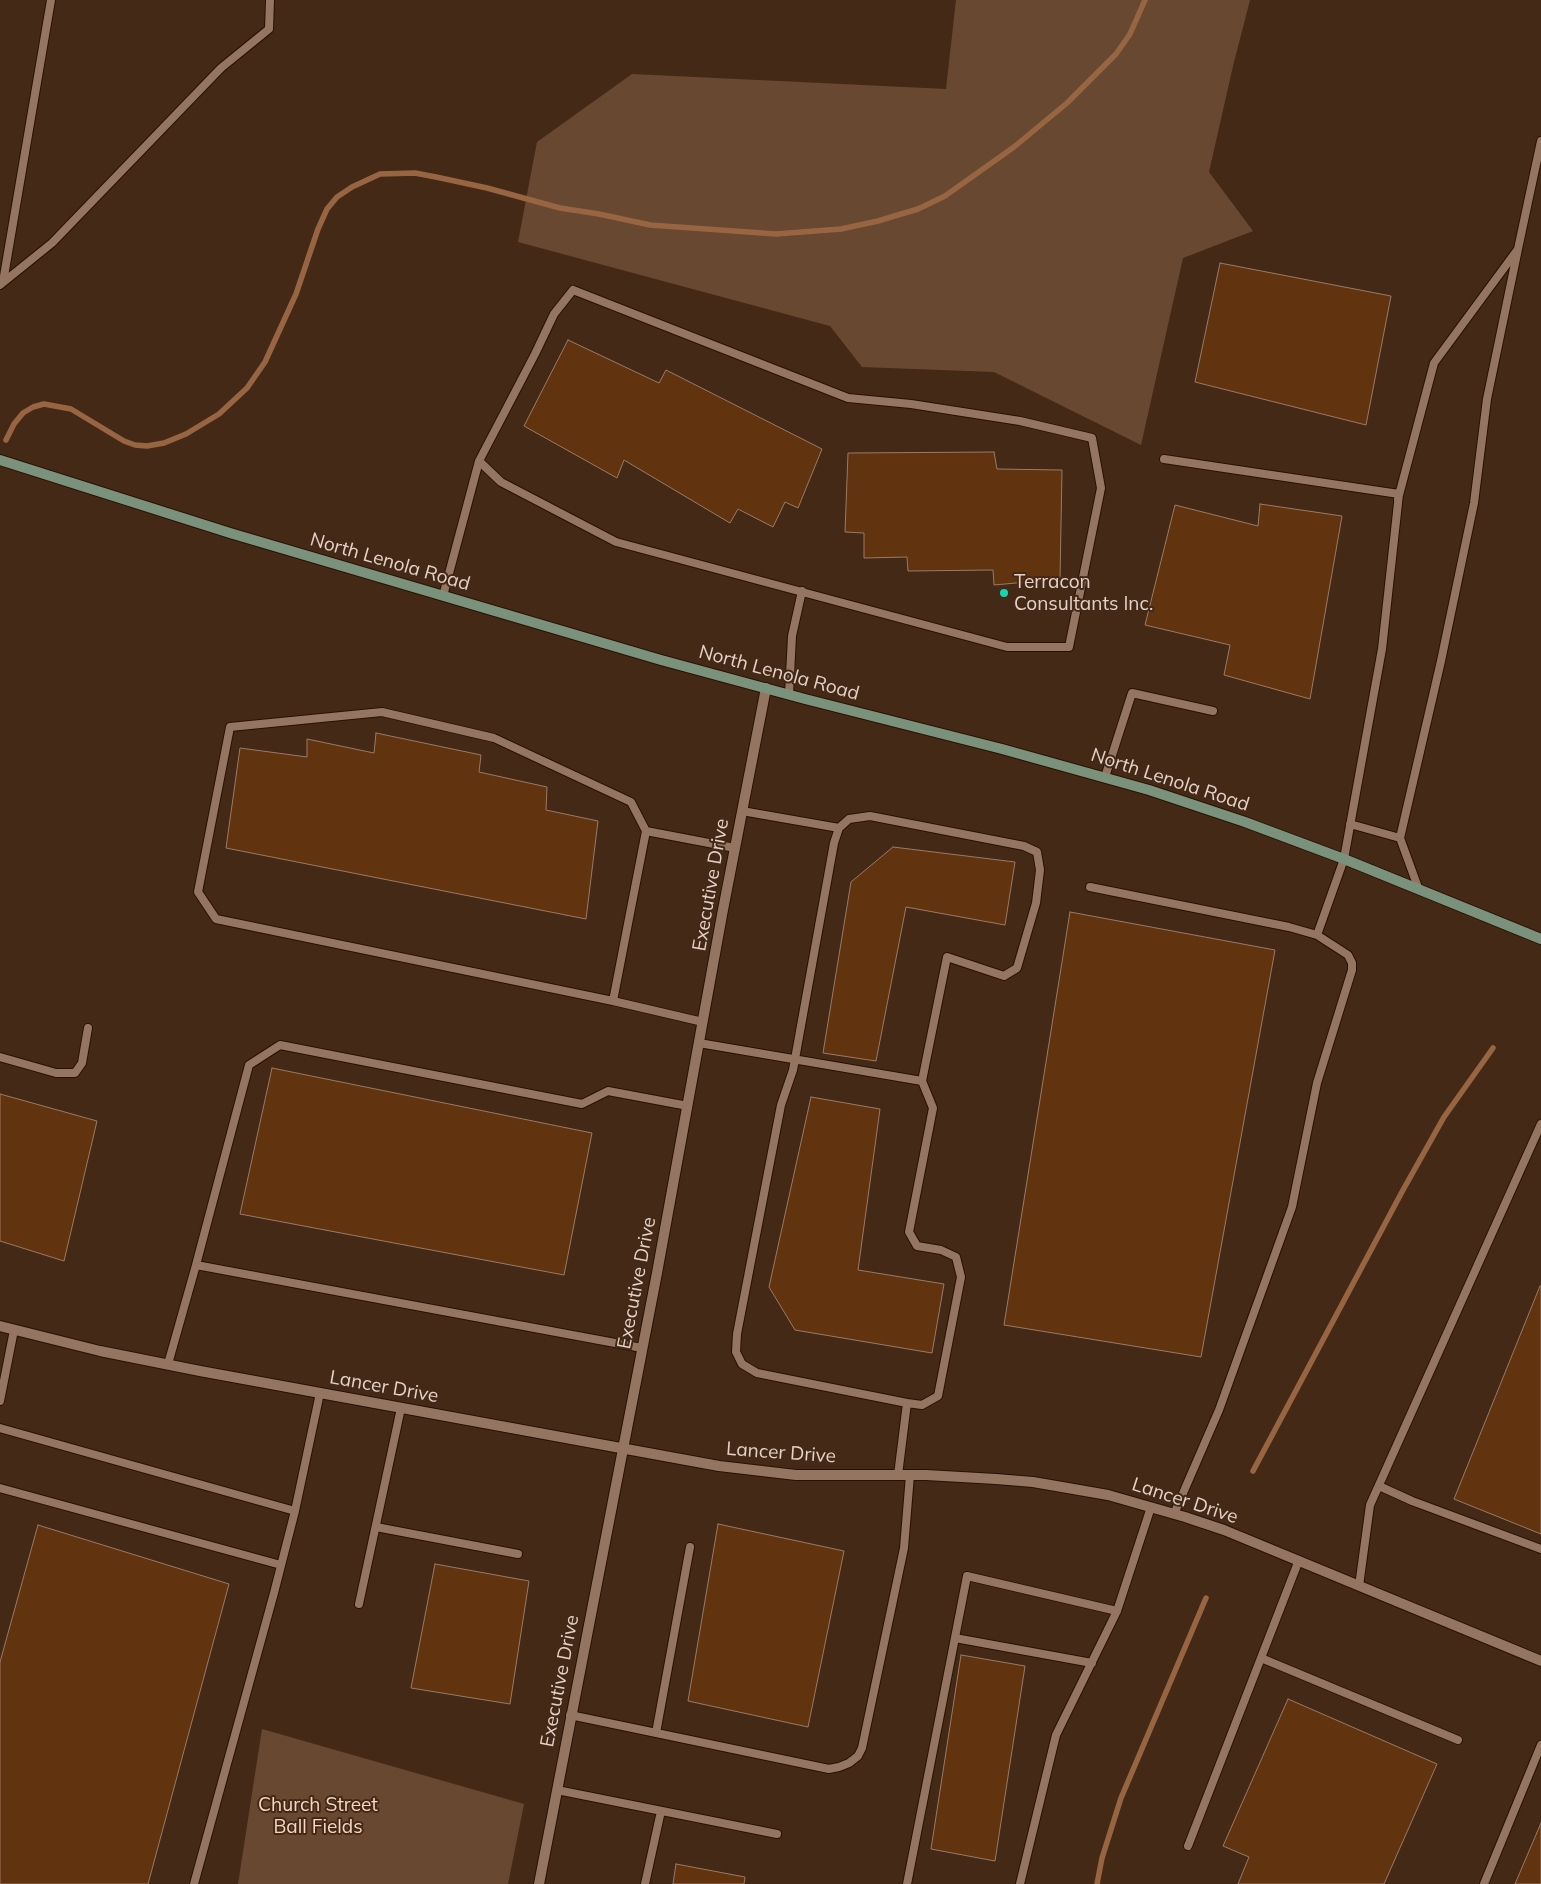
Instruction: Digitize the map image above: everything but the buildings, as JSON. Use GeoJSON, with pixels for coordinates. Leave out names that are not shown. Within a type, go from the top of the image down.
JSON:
{"type":"FeatureCollection","features":[{"type":"Feature","properties":{"kind":"main road","name":"North Lenola Road"},"geometry":{"type":"LineString","coordinates":[[0,460],[230,533],[661,660],[789,695],[1002,749],[1105,777],[1204,807],[1344,859],[1541,939]]}},
{"type":"Feature","properties":{"kind":"street","name":"Executive Drive"},"geometry":{"type":"LineString","coordinates":[[539,1884],[688,1106],[734,848],[766,688]]}},
{"type":"Feature","properties":{"kind":"street","name":"Lancer Drive"},"geometry":{"type":"LineString","coordinates":[[0,1326],[100,1351],[719,1466],[796,1475],[898,1475],[1033,1482],[1108,1495],[1224,1530],[1541,1661]]}},
{"type":"Feature","properties":{"kind":"lane"},"geometry":{"type":"LineString","coordinates":[[1,282],[51,0]]}},
{"type":"Feature","properties":{"kind":"lane"},"geometry":{"type":"LineString","coordinates":[[1,282],[52,243],[221,68],[269,29],[270,0]]}},
{"type":"Feature","properties":{"kind":"lane"},"geometry":{"type":"LineString","coordinates":[[1419,890],[1400,838],[1441,661],[1474,503],[1487,399],[1541,141]]}},
{"type":"Feature","properties":{"kind":"lane"},"geometry":{"type":"LineString","coordinates":[[1317,935],[1344,859],[1382,649],[1398,498],[1434,362],[1518,249]]}},
{"type":"Feature","properties":{"kind":"lane"},"geometry":{"type":"LineString","coordinates":[[443,596],[479,462],[554,314],[573,290],[848,398],[911,404],[1011,420],[1092,438],[1101,488],[1069,647],[1007,647],[616,542],[501,482],[479,462]]}},
{"type":"Feature","properties":{"kind":"lane"},"geometry":{"type":"LineString","coordinates":[[1164,459],[1399,494],[1398,498]]}},
{"type":"Feature","properties":{"kind":"lane"},"geometry":{"type":"LineString","coordinates":[[789,695],[792,636],[802,591]]}},
{"type":"Feature","properties":{"kind":"lane"},"geometry":{"type":"LineString","coordinates":[[1105,777],[1132,693],[1213,711]]}},
{"type":"Feature","properties":{"kind":"lane"},"geometry":{"type":"LineString","coordinates":[[613,1001],[646,831],[630,802],[494,738],[382,712],[230,727],[198,892],[216,919],[613,1001],[703,1022]]}},
{"type":"Feature","properties":{"kind":"lane"},"geometry":{"type":"LineString","coordinates":[[742,811],[839,828]]}},
{"type":"Feature","properties":{"kind":"lane"},"geometry":{"type":"LineString","coordinates":[[870,816],[1024,846],[1037,852],[1040,870],[1036,903],[1017,968],[1004,976],[947,957],[922,1081],[933,1108],[909,1232],[918,1246],[941,1250],[956,1257],[961,1278],[938,1396],[922,1405],[757,1374],[742,1364],[736,1352],[737,1334],[781,1105],[794,1060],[834,843],[839,828],[849,819],[870,816]]}},
{"type":"Feature","properties":{"kind":"lane"},"geometry":{"type":"LineString","coordinates":[[1350,824],[1400,838]]}},
{"type":"Feature","properties":{"kind":"lane"},"geometry":{"type":"LineString","coordinates":[[646,831],[734,848]]}},
{"type":"Feature","properties":{"kind":"lane"},"geometry":{"type":"LineString","coordinates":[[1090,887],[1289,927],[1317,935],[1348,955],[1352,963],[1352,970],[1317,1083],[1292,1208],[1219,1410],[1174,1514]]}},
{"type":"Feature","properties":{"kind":"lane"},"geometry":{"type":"LineString","coordinates":[[0,1057],[56,1073],[75,1073],[82,1063],[88,1028]]}},
{"type":"Feature","properties":{"kind":"lane"},"geometry":{"type":"LineString","coordinates":[[699,1044],[922,1081]]}},
{"type":"Feature","properties":{"kind":"lane"},"geometry":{"type":"LineString","coordinates":[[168,1364],[249,1065],[280,1046],[582,1104],[608,1090],[688,1106]]}},
{"type":"Feature","properties":{"kind":"lane"},"geometry":{"type":"LineString","coordinates":[[1359,1586],[1370,1505],[1541,1124]]}},
{"type":"Feature","properties":{"kind":"lane"},"geometry":{"type":"LineString","coordinates":[[196,1265],[642,1348]]}},
{"type":"Feature","properties":{"kind":"lane"},"geometry":{"type":"LineString","coordinates":[[0,1401],[14,1330]]}},
{"type":"Feature","properties":{"kind":"lane"},"geometry":{"type":"LineString","coordinates":[[194,1884],[294,1511],[320,1393]]}},
{"type":"Feature","properties":{"kind":"lane"},"geometry":{"type":"LineString","coordinates":[[898,1475],[907,1403]]}},
{"type":"Feature","properties":{"kind":"lane"},"geometry":{"type":"LineString","coordinates":[[359,1604],[401,1408]]}},
{"type":"Feature","properties":{"kind":"lane"},"geometry":{"type":"LineString","coordinates":[[0,1428],[294,1511]]}},
{"type":"Feature","properties":{"kind":"lane"},"geometry":{"type":"LineString","coordinates":[[570,1715],[829,1769],[849,1763],[858,1756],[862,1748],[904,1548],[910,1476]]}},
{"type":"Feature","properties":{"kind":"lane"},"geometry":{"type":"LineString","coordinates":[[1379,1486],[1412,1501],[1541,1549]]}},
{"type":"Feature","properties":{"kind":"lane"},"geometry":{"type":"LineString","coordinates":[[0,1488],[280,1565]]}},
{"type":"Feature","properties":{"kind":"lane"},"geometry":{"type":"LineString","coordinates":[[1020,1884],[1056,1735],[1117,1612],[1151,1507]]}},
{"type":"Feature","properties":{"kind":"lane"},"geometry":{"type":"LineString","coordinates":[[376,1528],[518,1554]]}},
{"type":"Feature","properties":{"kind":"lane"},"geometry":{"type":"LineString","coordinates":[[656,1733],[690,1547]]}},
{"type":"Feature","properties":{"kind":"lane"},"geometry":{"type":"LineString","coordinates":[[1188,1846],[1299,1560]]}},
{"type":"Feature","properties":{"kind":"lane"},"geometry":{"type":"LineString","coordinates":[[907,1884],[967,1576],[1117,1612]]}},
{"type":"Feature","properties":{"kind":"lane"},"geometry":{"type":"LineString","coordinates":[[955,1638],[1092,1663]]}},
{"type":"Feature","properties":{"kind":"lane"},"geometry":{"type":"LineString","coordinates":[[1261,1658],[1458,1740]]}},
{"type":"Feature","properties":{"kind":"lane"},"geometry":{"type":"LineString","coordinates":[[1484,1884],[1541,1745]]}},
{"type":"Feature","properties":{"kind":"lane"},"geometry":{"type":"LineString","coordinates":[[556,1790],[777,1834]]}},
{"type":"Feature","properties":{"kind":"lane"},"geometry":{"type":"LineString","coordinates":[[645,1884],[661,1811]]}},
{"type":"Feature","properties":{"kind":"green space"},"geometry":{"type":"Polygon","coordinates":[[[956,0],[1250,0],[1209,172],[1253,231],[1183,258],[1141,445],[994,372],[862,367],[830,326],[518,242],[537,142],[632,74],[946,89],[956,0]]]}},
{"type":"Feature","properties":{"kind":"green space","name":"Church Street Ball Fields"},"geometry":{"type":"Polygon","coordinates":[[[262,1729],[524,1804],[508,1884],[238,1884],[262,1729]]]}},
{"type":"Feature","properties":{"kind":"waterway"},"geometry":{"type":"LineString","coordinates":[[6,440],[14,424],[23,413],[33,407],[44,404],[71,409],[124,441],[135,445],[147,446],[164,443],[186,434],[219,414],[247,388],[265,362],[296,294],[318,229],[327,209],[337,197],[352,187],[380,174],[415,173],[487,188],[560,208],[650,225],[776,234],[841,229],[878,221],[918,209],[945,196],[1014,147],[1067,103],[1116,54],[1130,34],[1145,0]]}},
{"type":"Feature","properties":{"kind":"waterway"},"geometry":{"type":"LineString","coordinates":[[1253,1471],[1444,1117],[1493,1048]]}},
{"type":"Feature","properties":{"kind":"waterway"},"geometry":{"type":"LineString","coordinates":[[1097,1884],[1102,1858],[1121,1798],[1206,1598]]}},
{"type":"Feature","properties":{"kind":"place","name":"Terracon Consultants Inc."},"geometry":{"type":"Point","coordinates":[1004,593]}}]}
